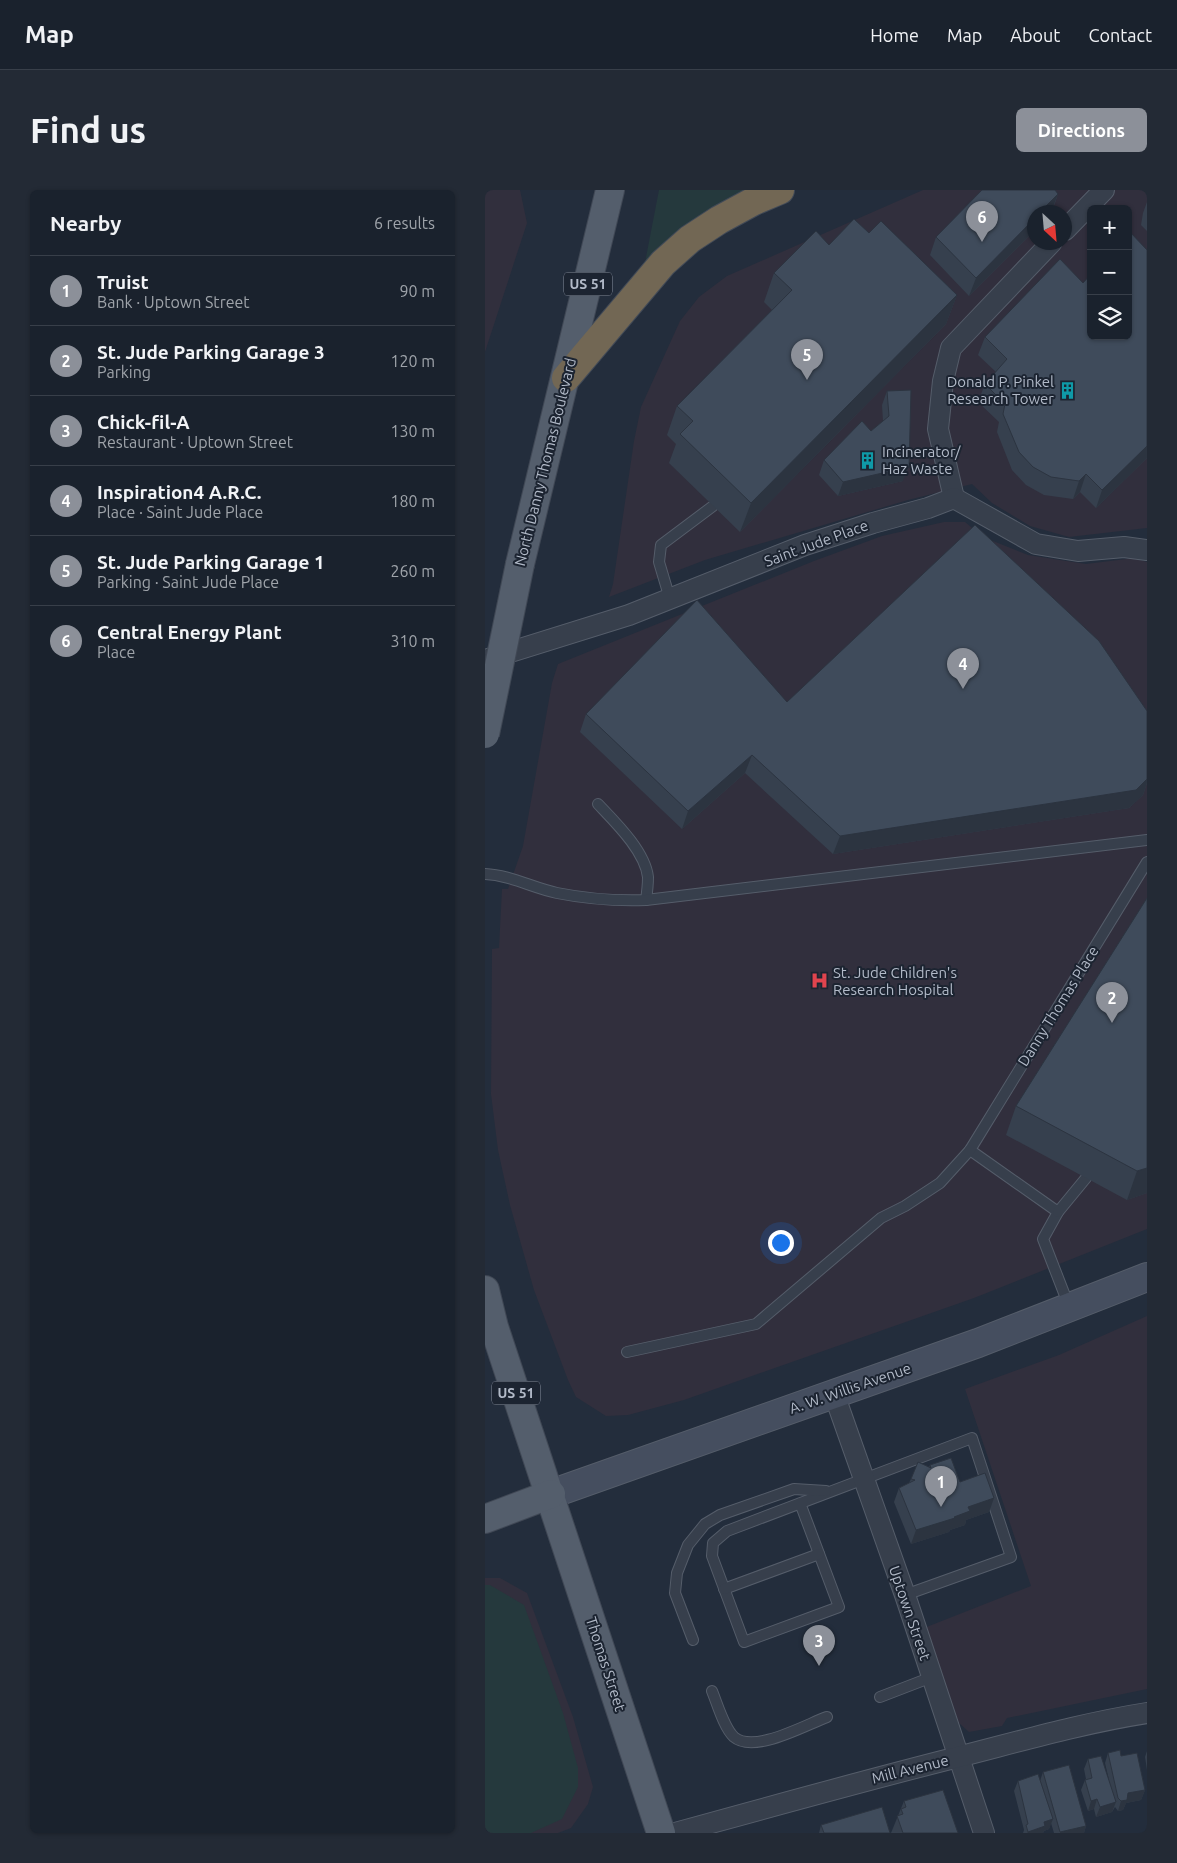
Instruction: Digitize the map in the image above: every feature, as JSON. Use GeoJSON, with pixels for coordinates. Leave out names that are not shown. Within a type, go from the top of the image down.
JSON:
{"type":"FeatureCollection","features":[{"type":"Feature","properties":{"kind":"highway"},"geometry":{"type":"LineString","coordinates":[[566,378],[663,263],[683,245],[719,220],[754,201],[780,190]]}},
{"type":"Feature","properties":{"kind":"main road","name":"North Danny Thomas Boulevard"},"geometry":{"type":"LineString","coordinates":[[485,734],[520,564],[610,190]]}},
{"type":"Feature","properties":{"kind":"main road","name":"A. W. Willis Avenue"},"geometry":{"type":"LineString","coordinates":[[551,1494],[978,1344],[1147,1277]]}},
{"type":"Feature","properties":{"kind":"main road","name":"US 51"},"geometry":{"type":"LineString","coordinates":[[485,1290],[495,1327],[551,1494]]}},
{"type":"Feature","properties":{"kind":"main road"},"geometry":{"type":"LineString","coordinates":[[485,1518],[551,1494]]}},
{"type":"Feature","properties":{"kind":"main road","name":"Thomas Street"},"geometry":{"type":"LineString","coordinates":[[551,1494],[661,1833]]}},
{"type":"Feature","properties":{"kind":"street"},"geometry":{"type":"LineString","coordinates":[[1072,223],[1104,190]]}},
{"type":"Feature","properties":{"kind":"street"},"geometry":{"type":"LineString","coordinates":[[1044,250],[951,348],[943,381],[938,429],[954,498],[1035,544],[1078,551],[1124,547],[1147,550]]}},
{"type":"Feature","properties":{"kind":"street","name":"Saint Jude Place"},"geometry":{"type":"LineString","coordinates":[[485,660],[629,615],[805,545],[928,508],[954,498]]}},
{"type":"Feature","properties":{"kind":"street","name":"Uptown Street"},"geometry":{"type":"LineString","coordinates":[[834,1394],[905,1596],[984,1833]]}},
{"type":"Feature","properties":{"kind":"street","name":"Mill Avenue"},"geometry":{"type":"LineString","coordinates":[[675,1833],[845,1785],[1105,1720],[1147,1713]]}},
{"type":"Feature","properties":{"kind":"lane"},"geometry":{"type":"LineString","coordinates":[[670,599],[659,562],[661,546],[713,506]]}},
{"type":"Feature","properties":{"kind":"lane"},"geometry":{"type":"LineString","coordinates":[[598,804],[625,832],[639,854],[648,876],[647,900]]}},
{"type":"Feature","properties":{"kind":"lane"},"geometry":{"type":"LineString","coordinates":[[485,874],[527,883],[555,893],[609,901],[647,900],[1147,840]]}},
{"type":"Feature","properties":{"kind":"lane","name":"Danny Thomas Place"},"geometry":{"type":"LineString","coordinates":[[627,1352],[756,1324],[881,1218],[905,1206],[940,1183],[970,1150],[1147,862]]}},
{"type":"Feature","properties":{"kind":"lane"},"geometry":{"type":"LineString","coordinates":[[970,1150],[1058,1212]]}},
{"type":"Feature","properties":{"kind":"lane"},"geometry":{"type":"LineString","coordinates":[[1070,1307],[1043,1239],[1058,1212],[1086,1178]]}},
{"type":"Feature","properties":{"kind":"lane"},"geometry":{"type":"LineString","coordinates":[[800,1503],[839,1607],[744,1642],[712,1556],[713,1543],[727,1530],[971,1438],[1011,1557],[905,1596]]}},
{"type":"Feature","properties":{"kind":"lane"},"geometry":{"type":"LineString","coordinates":[[693,1640],[675,1593],[677,1572],[688,1545],[705,1524],[720,1514],[794,1489],[832,1491]]}},
{"type":"Feature","properties":{"kind":"lane"},"geometry":{"type":"LineString","coordinates":[[724,1589],[819,1554]]}},
{"type":"Feature","properties":{"kind":"lane"},"geometry":{"type":"LineString","coordinates":[[880,1697],[932,1677]]}},
{"type":"Feature","properties":{"kind":"lane"},"geometry":{"type":"LineString","coordinates":[[712,1691],[725,1723],[734,1737],[749,1743],[763,1742],[827,1716]]}},
{"type":"Feature","properties":{"kind":"shaded area"},"geometry":{"type":"Polygon","coordinates":[[[485,190],[520,190],[527,223],[485,352],[485,190]]]}},
{"type":"Feature","properties":{"kind":"shaded area"},"geometry":{"type":"Polygon","coordinates":[[[923,190],[1147,190],[1147,528],[1069,537],[1030,526],[992,503],[972,484],[908,500],[705,560],[609,597],[613,584],[634,441],[641,407],[680,321],[699,297],[727,276],[923,190]]]}},
{"type":"Feature","properties":{"kind":"shaded area","name":"St. Jude Children's Research Hospital"},"geometry":{"type":"Polygon","coordinates":[[[944,522],[965,522],[983,537],[1028,555],[1086,564],[1134,558],[1147,562],[1147,1229],[974,1298],[684,1400],[628,1415],[606,1416],[576,1397],[534,1290],[510,1205],[498,1150],[491,1094],[492,949],[499,948],[502,889],[508,889],[523,846],[552,683],[558,664],[814,561],[882,536],[944,522]]]}},
{"type":"Feature","properties":{"kind":"shaded area"},"geometry":{"type":"Polygon","coordinates":[[[1147,1316],[1147,1689],[1007,1718],[1002,1726],[969,1732],[959,1723],[924,1628],[1031,1586],[965,1389],[1059,1355],[1147,1316]]]}},
{"type":"Feature","properties":{"kind":"shaded area"},"geometry":{"type":"Polygon","coordinates":[[[485,1578],[500,1578],[527,1593],[573,1717],[593,1787],[588,1804],[571,1828],[558,1833],[485,1833],[485,1578]]]}},
{"type":"Feature","properties":{"kind":"green space"},"geometry":{"type":"Polygon","coordinates":[[[659,190],[749,190],[720,204],[681,231],[643,273],[659,190]]]}},
{"type":"Feature","properties":{"kind":"green space"},"geometry":{"type":"Polygon","coordinates":[[[485,1585],[490,1585],[524,1605],[563,1713],[578,1768],[578,1787],[562,1819],[531,1833],[485,1833],[485,1585]]]}},
{"type":"Feature","properties":{"kind":"building"},"geometry":{"type":"Polygon","coordinates":[[[982,190],[1055,190],[1058,194],[1047,205],[1027,205],[1027,226],[976,278],[936,237],[982,190]]]}},
{"type":"Feature","properties":{"kind":"building"},"geometry":{"type":"Polygon","coordinates":[[[854,219],[869,233],[881,221],[957,295],[751,503],[680,434],[693,421],[677,406],[792,290],[774,273],[816,231],[829,245],[854,219]]]}},
{"type":"Feature","properties":{"kind":"building","name":"Donald P. Pinkel Research Tower"},"geometry":{"type":"Polygon","coordinates":[[[1132,234],[1147,250],[1147,446],[1102,490],[1086,474],[1079,481],[1051,477],[1033,467],[1019,452],[1003,414],[1005,404],[985,384],[1007,359],[985,337],[1060,259],[1083,283],[1087,278],[1087,340],[1132,340],[1132,234]]]}},
{"type":"Feature","properties":{"kind":"building","name":"Incinerator/ Haz Waste"},"geometry":{"type":"Polygon","coordinates":[[[911,390],[909,467],[843,482],[824,460],[862,421],[871,431],[889,416],[887,391],[911,390]]]}},
{"type":"Feature","properties":{"kind":"building"},"geometry":{"type":"Polygon","coordinates":[[[975,525],[1099,641],[1147,711],[1147,779],[1136,790],[840,836],[752,755],[688,811],[586,714],[697,600],[787,702],[975,525]]]}},
{"type":"Feature","properties":{"kind":"building"},"geometry":{"type":"Polygon","coordinates":[[[1147,898],[1147,1168],[1137,1171],[1016,1106],[1147,898]]]}},
{"type":"Feature","properties":{"kind":"building"},"geometry":{"type":"Polygon","coordinates":[[[951,1458],[960,1482],[985,1473],[994,1498],[968,1507],[970,1511],[955,1518],[916,1530],[899,1488],[915,1480],[911,1479],[918,1462],[931,1468],[930,1465],[951,1458]]]}},
{"type":"Feature","properties":{"kind":"building"},"geometry":{"type":"Polygon","coordinates":[[[1120,1750],[1121,1756],[1137,1753],[1145,1790],[1128,1793],[1127,1800],[1121,1801],[1118,1798],[1108,1753],[1120,1750]]]}},
{"type":"Feature","properties":{"kind":"building"},"geometry":{"type":"Polygon","coordinates":[[[1101,1756],[1116,1802],[1100,1807],[1097,1799],[1091,1801],[1085,1780],[1092,1778],[1088,1759],[1101,1756]]]}},
{"type":"Feature","properties":{"kind":"building"},"geometry":{"type":"Polygon","coordinates":[[[1069,1765],[1086,1826],[1060,1832],[1043,1772],[1069,1765]]]}},
{"type":"Feature","properties":{"kind":"building"},"geometry":{"type":"Polygon","coordinates":[[[1038,1774],[1053,1819],[1044,1822],[1045,1826],[1028,1832],[1026,1825],[1028,1824],[1018,1781],[1038,1774]]]}},
{"type":"Feature","properties":{"kind":"building"},"geometry":{"type":"Polygon","coordinates":[[[943,1790],[958,1833],[903,1833],[897,1816],[903,1814],[901,1809],[906,1807],[904,1801],[943,1790]]]}},
{"type":"Feature","properties":{"kind":"building"},"geometry":{"type":"Polygon","coordinates":[[[882,1807],[890,1833],[824,1833],[821,1825],[882,1807]]]}},
{"type":"Feature","properties":{"kind":"place","name":"Central Energy Plant"},"geometry":{"type":"Point","coordinates":[982,242]}},
{"type":"Feature","properties":{"kind":"place","name":"St. Jude Parking Garage 1"},"geometry":{"type":"Point","coordinates":[807,380]}},
{"type":"Feature","properties":{"kind":"place","name":"Donald P. Pinkel Research Tower"},"geometry":{"type":"Point","coordinates":[1068,390]}},
{"type":"Feature","properties":{"kind":"place","name":"Incinerator/ Haz Waste"},"geometry":{"type":"Point","coordinates":[868,460]}},
{"type":"Feature","properties":{"kind":"place","name":"Inspiration4 A.R.C."},"geometry":{"type":"Point","coordinates":[963,689]}},
{"type":"Feature","properties":{"kind":"place","name":"St. Jude Children's Research Hospital"},"geometry":{"type":"Point","coordinates":[819,981]}},
{"type":"Feature","properties":{"kind":"place","name":"St. Jude Parking Garage 3"},"geometry":{"type":"Point","coordinates":[1112,1023]}},
{"type":"Feature","properties":{"kind":"place","name":"Truist"},"geometry":{"type":"Point","coordinates":[941,1507]}},
{"type":"Feature","properties":{"kind":"place","name":"Chick-fil-A"},"geometry":{"type":"Point","coordinates":[819,1666]}}]}
